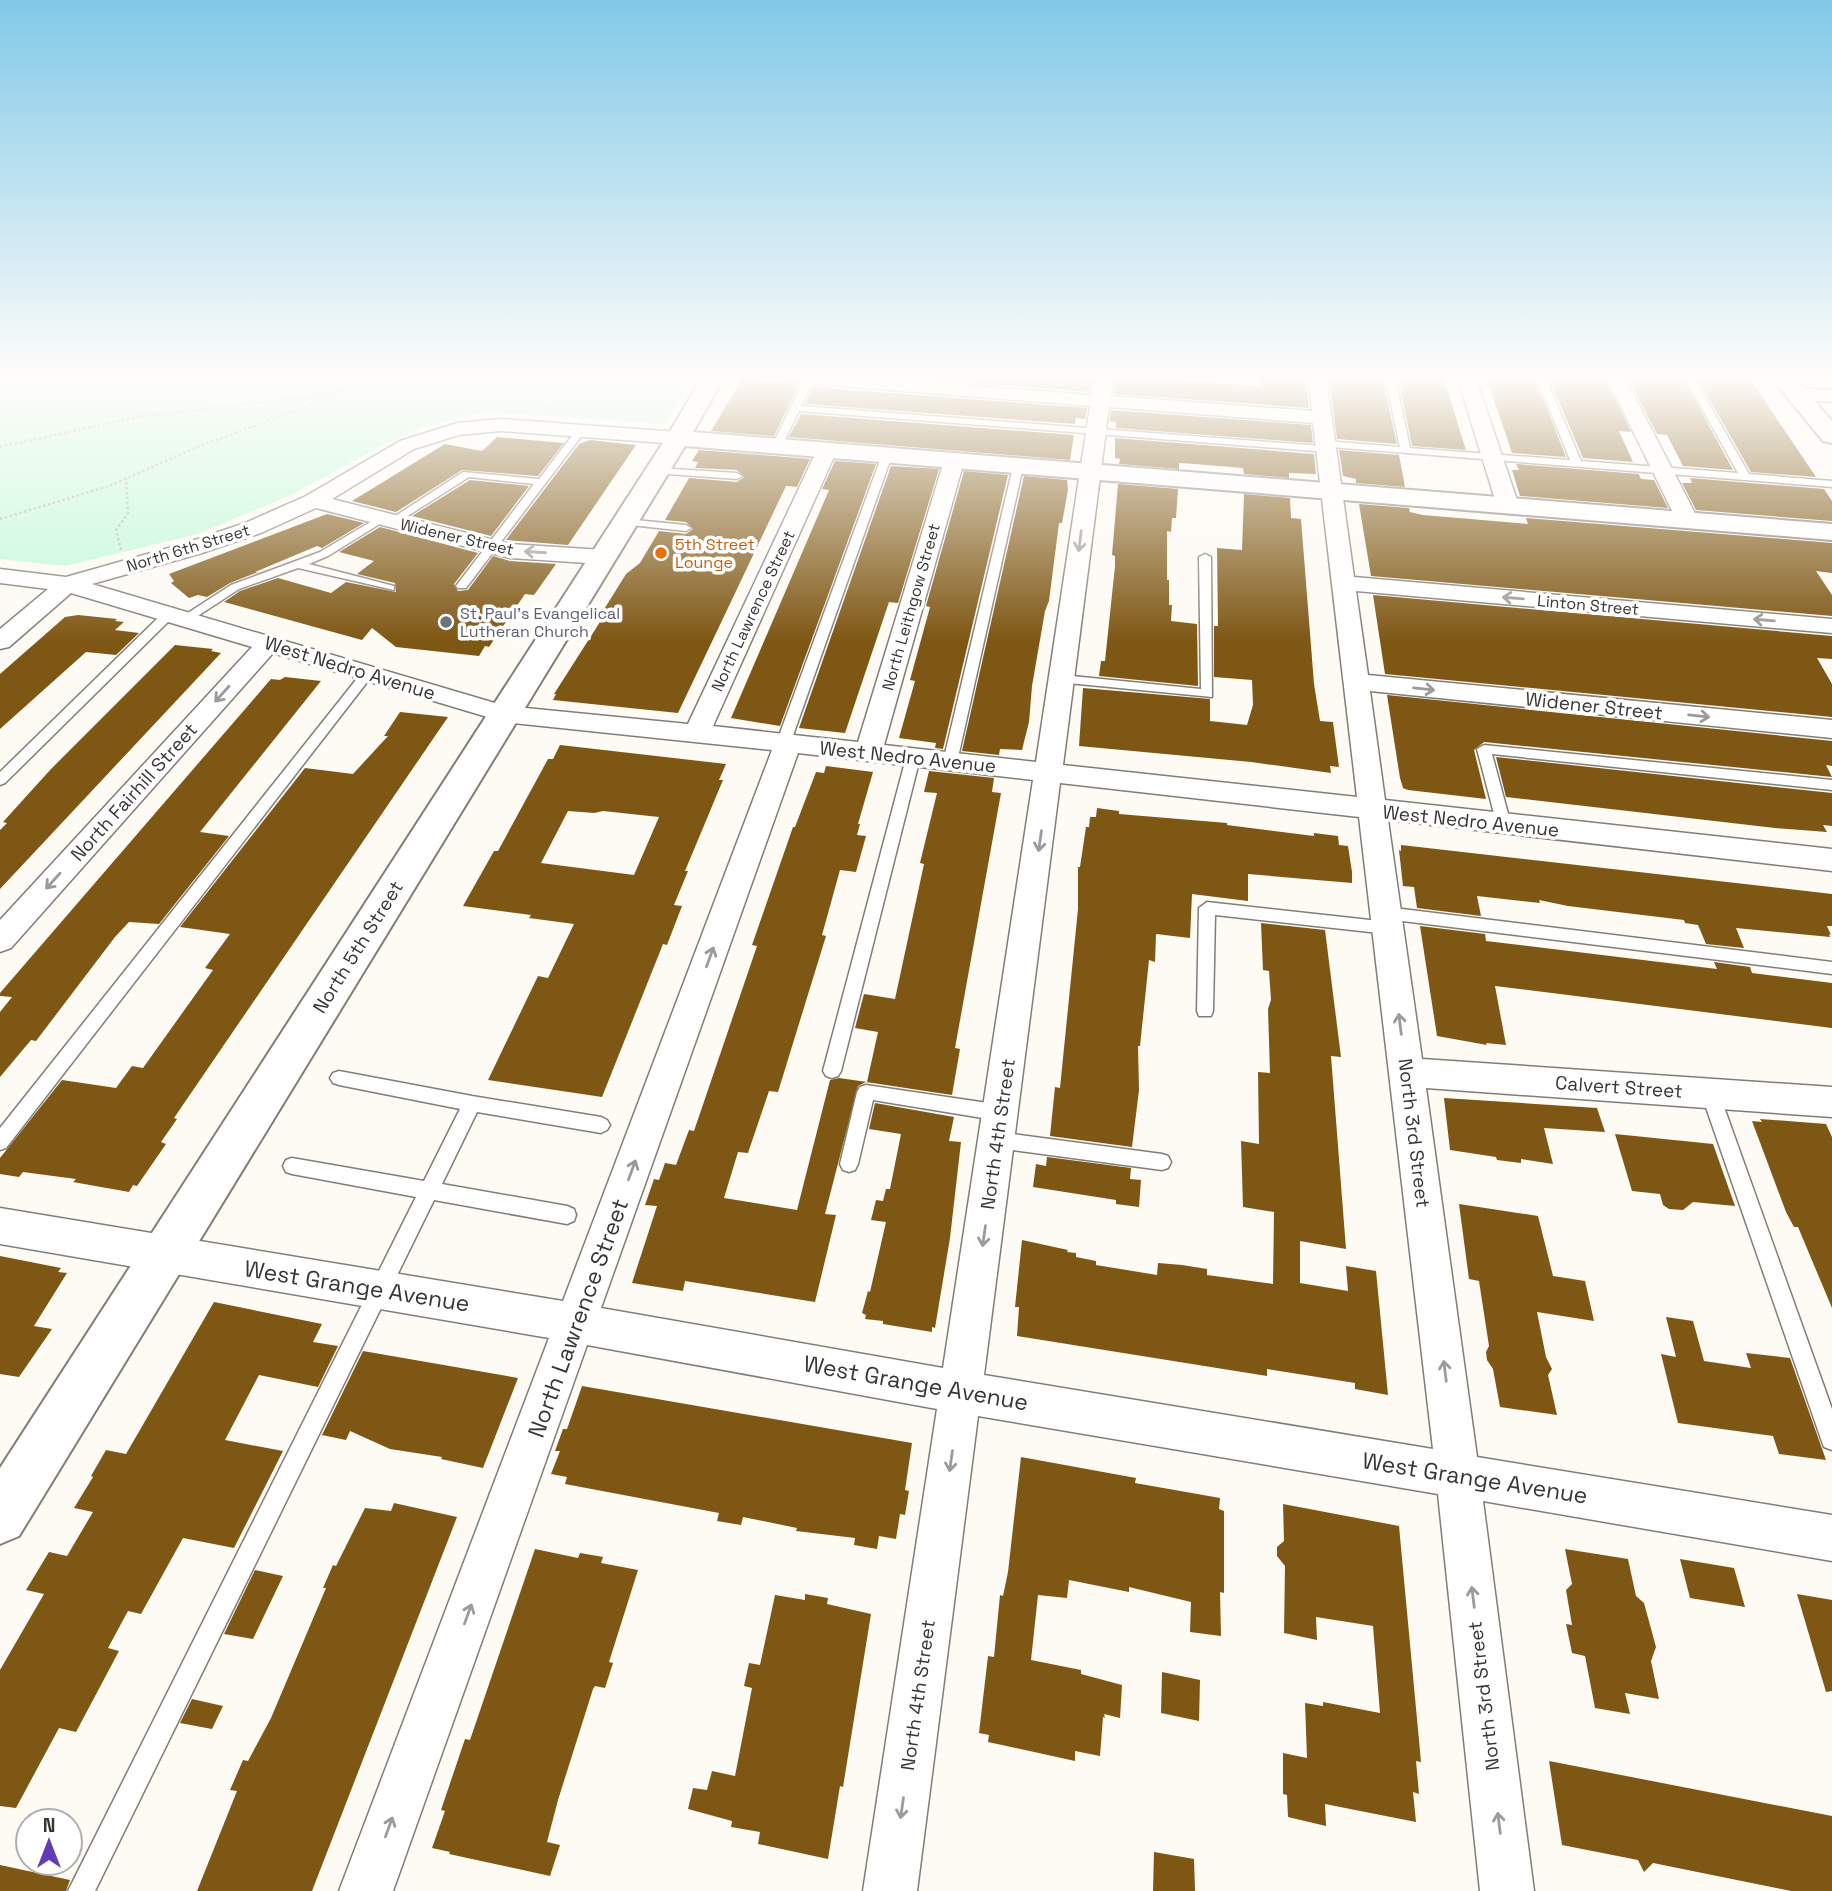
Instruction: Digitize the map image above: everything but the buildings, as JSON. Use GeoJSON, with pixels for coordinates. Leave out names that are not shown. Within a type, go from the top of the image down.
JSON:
{"type":"FeatureCollection","features":[{"type":"Feature","properties":{"kind":"street","name":"North 6th Street"},"geometry":{"type":"LineString","coordinates":[[0,642],[67,584],[194,548],[253,528],[314,501],[375,464]]}},
{"type":"Feature","properties":{"kind":"street","name":"North 5th Street"},"geometry":{"type":"LineString","coordinates":[[0,1517],[662,464]]}},
{"type":"Feature","properties":{"kind":"street","name":"North Lawrence Street"},"geometry":{"type":"LineString","coordinates":[[697,733],[820,464]]}},
{"type":"Feature","properties":{"kind":"street","name":"North Leithgow Street"},"geometry":{"type":"LineString","coordinates":[[869,752],[953,464]]}},
{"type":"Feature","properties":{"kind":"street"},"geometry":{"type":"LineString","coordinates":[[989,464],[1832,532]]}},
{"type":"Feature","properties":{"kind":"street","name":"North 4th Street"},"geometry":{"type":"LineString","coordinates":[[890,1891],[1050,773],[1090,464]]}},
{"type":"Feature","properties":{"kind":"street","name":"North 3rd Street"},"geometry":{"type":"LineString","coordinates":[[1328,464],[1458,1476],[1507,1891]]}},
{"type":"Feature","properties":{"kind":"street"},"geometry":{"type":"LineString","coordinates":[[1494,464],[1508,506]]}},
{"type":"Feature","properties":{"kind":"street"},"geometry":{"type":"LineString","coordinates":[[1660,464],[1688,521]]}},
{"type":"Feature","properties":{"kind":"street","name":"Widener Street"},"geometry":{"type":"LineString","coordinates":[[314,501],[494,547],[603,557]]}},
{"type":"Feature","properties":{"kind":"street","name":"West Nedro Avenue"},"geometry":{"type":"LineString","coordinates":[[0,576],[67,584],[503,714],[697,733],[1832,860]]}},
{"type":"Feature","properties":{"kind":"street","name":"Linton Street"},"geometry":{"type":"LineString","coordinates":[[1344,583],[1832,626]]}},
{"type":"Feature","properties":{"kind":"street","name":"North Fairhill Street"},"geometry":{"type":"LineString","coordinates":[[0,940],[268,644]]}},
{"type":"Feature","properties":{"kind":"street","name":"Widener Street"},"geometry":{"type":"LineString","coordinates":[[1356,682],[1832,729]]}},
{"type":"Feature","properties":{"kind":"street","name":"North Lawrence Street"},"geometry":{"type":"LineString","coordinates":[[366,1891],[786,744]]}},
{"type":"Feature","properties":{"kind":"street","name":"Calvert Street"},"geometry":{"type":"LineString","coordinates":[[1406,1072],[1832,1102]]}},
{"type":"Feature","properties":{"kind":"street","name":"West Grange Avenue"},"geometry":{"type":"LineString","coordinates":[[0,1226],[576,1322],[961,1392],[1832,1538]]}},
{"type":"Feature","properties":{"kind":"lane"},"geometry":{"type":"LineString","coordinates":[[0,780],[175,618],[235,587],[334,549],[467,474],[479,464]]}},
{"type":"Feature","properties":{"kind":"lane"},"geometry":{"type":"LineString","coordinates":[[462,586],[555,464]]}},
{"type":"Feature","properties":{"kind":"lane"},"geometry":{"type":"LineString","coordinates":[[786,744],[884,464]]}},
{"type":"Feature","properties":{"kind":"lane"},"geometry":{"type":"LineString","coordinates":[[1581,464],[1832,484]]}},
{"type":"Feature","properties":{"kind":"lane"},"geometry":{"type":"LineString","coordinates":[[1738,464],[1745,477]]}},
{"type":"Feature","properties":{"kind":"lane"},"geometry":{"type":"LineString","coordinates":[[950,762],[1018,467]]}},
{"type":"Feature","properties":{"kind":"lane"},"geometry":{"type":"LineString","coordinates":[[658,471],[737,477]]}},
{"type":"Feature","properties":{"kind":"lane"},"geometry":{"type":"LineString","coordinates":[[467,474],[542,482]]}},
{"type":"Feature","properties":{"kind":"lane"},"geometry":{"type":"LineString","coordinates":[[625,522],[687,528]]}},
{"type":"Feature","properties":{"kind":"lane"},"geometry":{"type":"LineString","coordinates":[[1062,679],[1207,694],[1205,557]]}},
{"type":"Feature","properties":{"kind":"lane"},"geometry":{"type":"LineString","coordinates":[[297,564],[390,588]]}},
{"type":"Feature","properties":{"kind":"lane"},"geometry":{"type":"LineString","coordinates":[[0,1142],[368,674]]}},
{"type":"Feature","properties":{"kind":"lane"},"geometry":{"type":"LineString","coordinates":[[1504,825],[1484,749],[1832,785]]}},
{"type":"Feature","properties":{"kind":"lane"},"geometry":{"type":"LineString","coordinates":[[832,1071],[913,758]]}},
{"type":"Feature","properties":{"kind":"lane"},"geometry":{"type":"LineString","coordinates":[[1205,1011],[1207,908],[1387,920],[1832,968]]}},
{"type":"Feature","properties":{"kind":"lane"},"geometry":{"type":"LineString","coordinates":[[339,1078],[472,1104],[601,1125]]}},
{"type":"Feature","properties":{"kind":"lane"},"geometry":{"type":"LineString","coordinates":[[849,1164],[866,1092],[999,1126],[1162,1162]]}},
{"type":"Feature","properties":{"kind":"lane"},"geometry":{"type":"LineString","coordinates":[[1710,1093],[1832,1439]]}},
{"type":"Feature","properties":{"kind":"lane"},"geometry":{"type":"LineString","coordinates":[[81,1891],[377,1290],[472,1104]]}},
{"type":"Feature","properties":{"kind":"lane"},"geometry":{"type":"LineString","coordinates":[[292,1166],[567,1215]]}},
{"type":"Feature","properties":{"kind":"path"},"geometry":{"type":"LineString","coordinates":[[0,519],[160,464]]}},
{"type":"Feature","properties":{"kind":"path"},"geometry":{"type":"LineString","coordinates":[[123,557],[116,530],[128,513],[126,478]]}},
{"type":"Feature","properties":{"kind":"green space"},"geometry":{"type":"Polygon","coordinates":[[[0,464],[348,464],[291,495],[198,534],[65,566],[0,559],[0,464]]]}},
{"type":"Feature","properties":{"kind":"place","name":"5th Street Lounge"},"geometry":{"type":"Point","coordinates":[661,553]}},
{"type":"Feature","properties":{"kind":"place","name":"St. Paul's Evangelical Lutheran Church"},"geometry":{"type":"Point","coordinates":[446,622]}}]}
